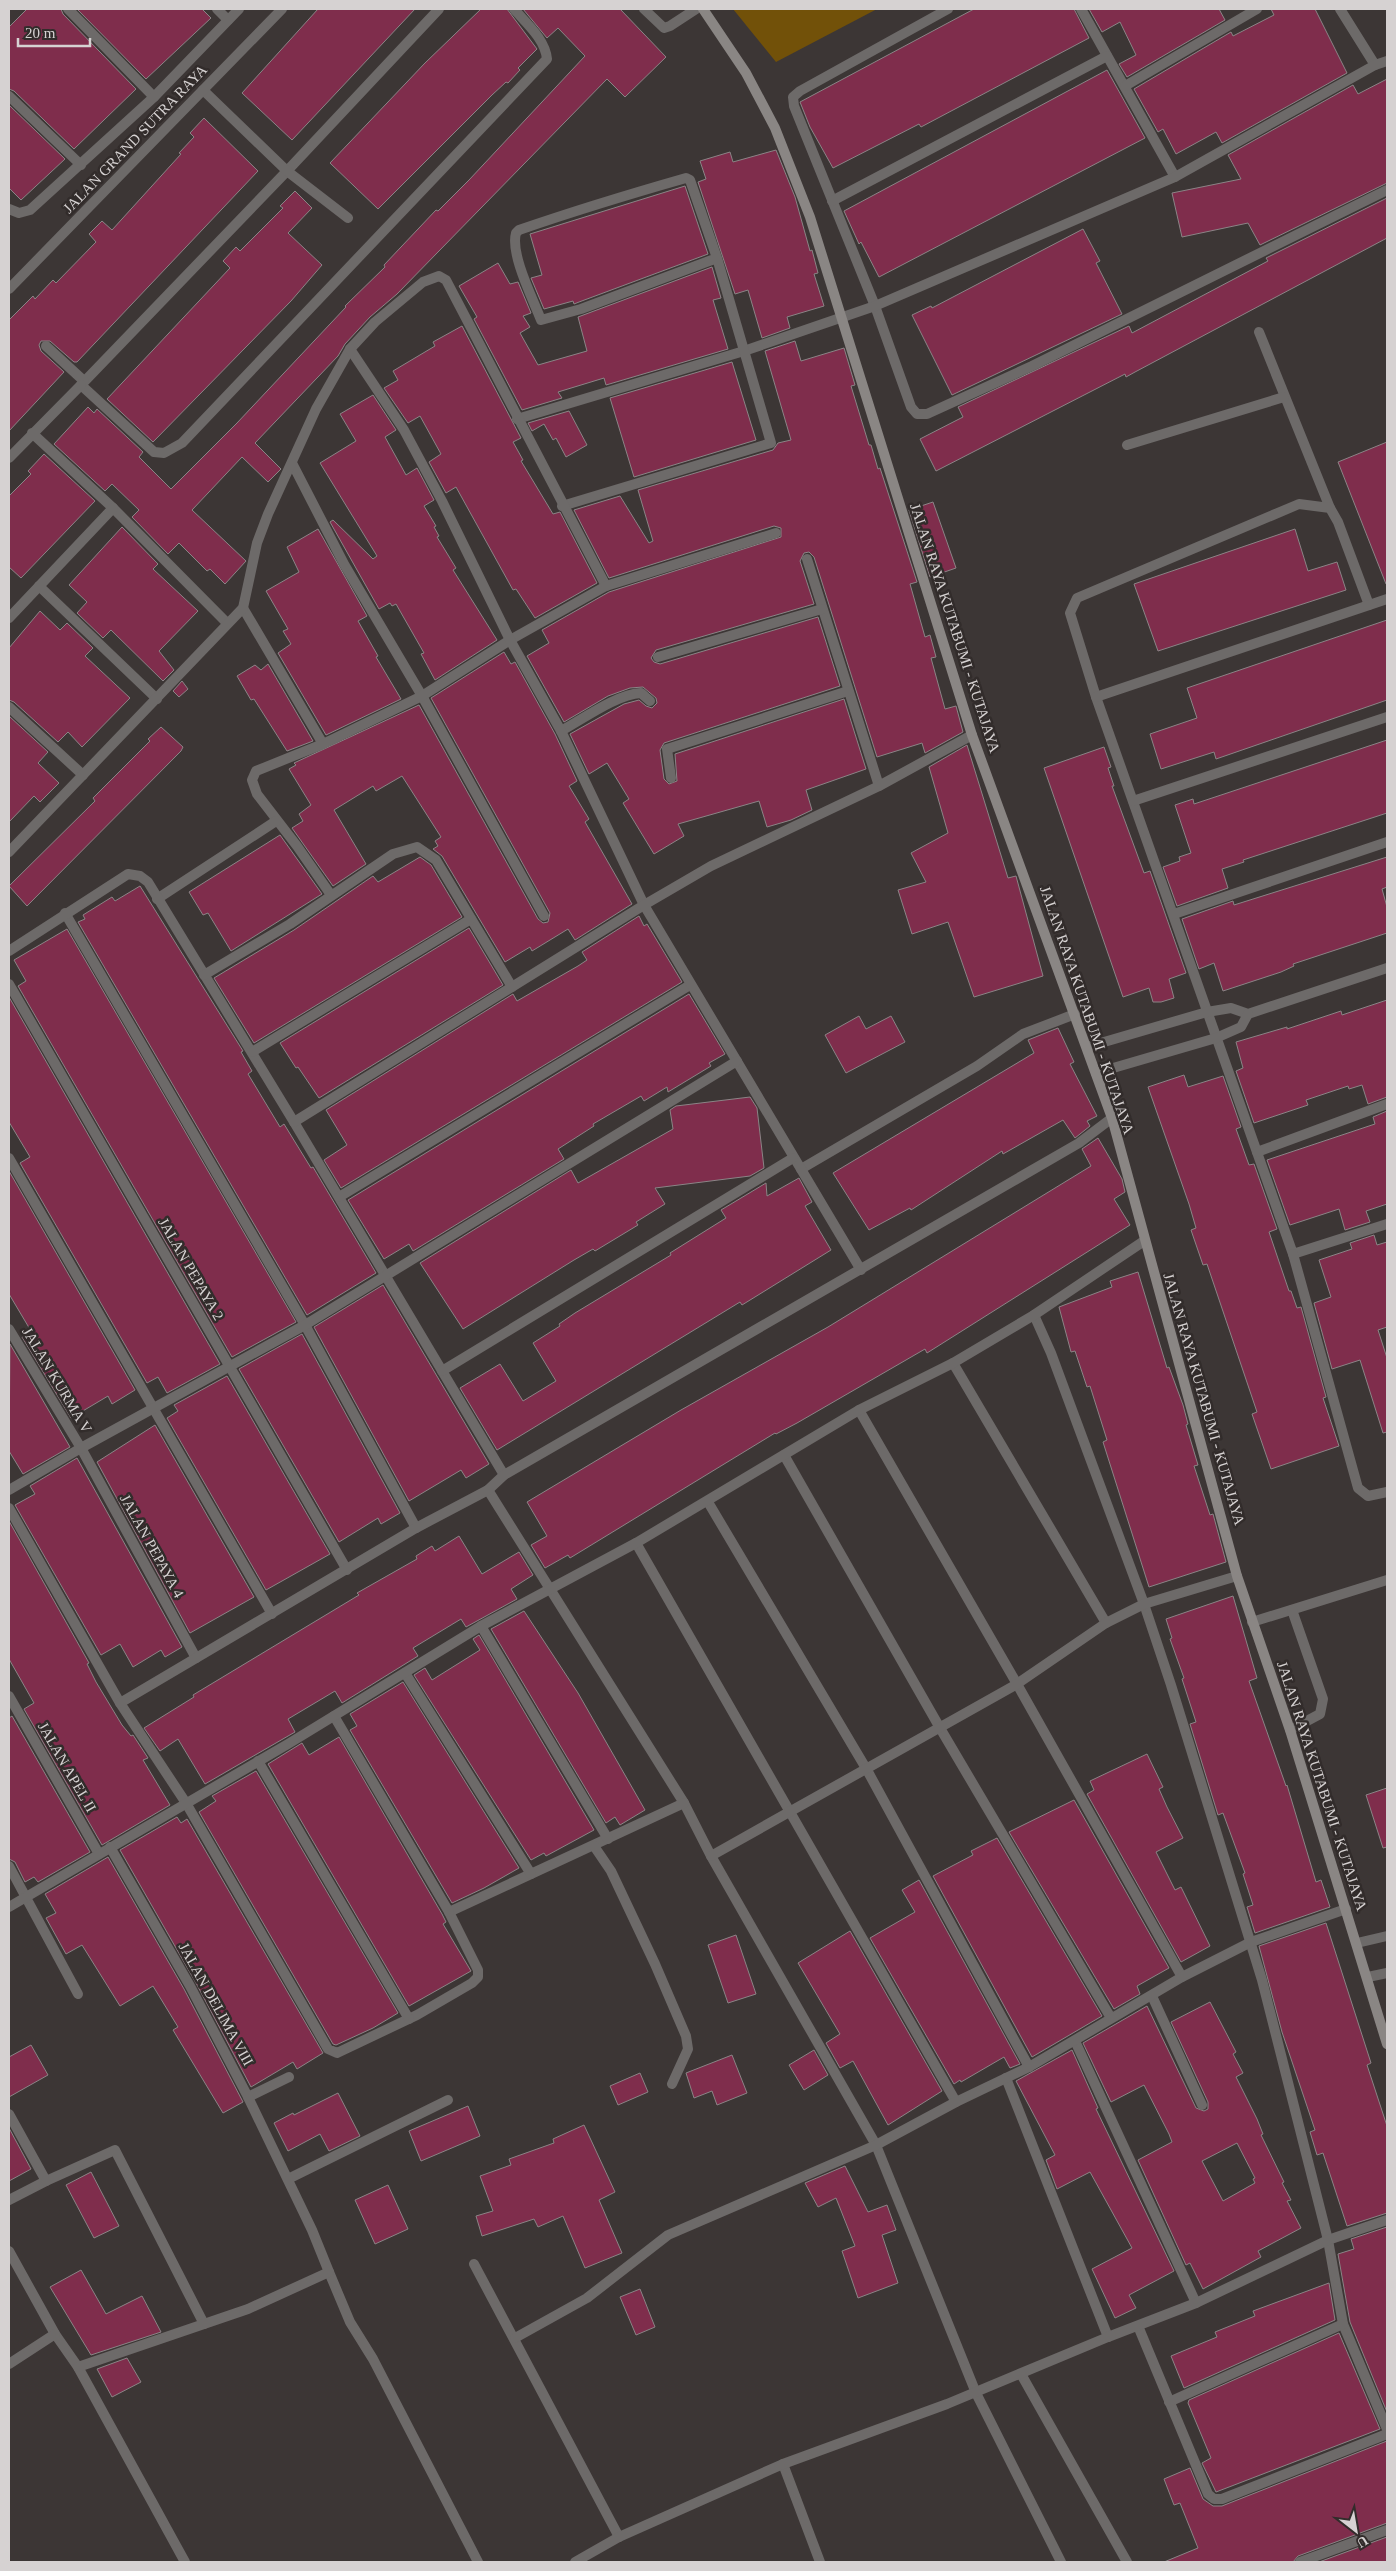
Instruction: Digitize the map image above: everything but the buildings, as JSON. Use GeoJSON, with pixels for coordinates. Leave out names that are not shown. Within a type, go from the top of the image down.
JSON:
{"type":"FeatureCollection","features":[{"type":"Feature","properties":{"kind":"street"},"geometry":{"type":"LineString","coordinates":[[68,9],[154,97]]}},
{"type":"Feature","properties":{"kind":"street"},"geometry":{"type":"LineString","coordinates":[[217,9],[228,20]]}},
{"type":"Feature","properties":{"kind":"street"},"geometry":{"type":"LineString","coordinates":[[9,209],[19,212],[30,210],[154,97],[239,9]]}},
{"type":"Feature","properties":{"kind":"street","name":"JALAN GRAND SUTRA RAYA"},"geometry":{"type":"LineString","coordinates":[[9,289],[282,9]]}},
{"type":"Feature","properties":{"kind":"street"},"geometry":{"type":"LineString","coordinates":[[9,458],[287,171],[439,9]]}},
{"type":"Feature","properties":{"kind":"street"},"geometry":{"type":"LineString","coordinates":[[46,346],[154,452],[164,453],[182,443],[547,59],[546,50],[538,37],[514,9]]}},
{"type":"Feature","properties":{"kind":"street"},"geometry":{"type":"LineString","coordinates":[[644,9],[661,27],[666,28],[696,9]]}},
{"type":"Feature","properties":{"kind":"street","name":"JALAN RAYA KUTABUMI - KUTAJAYA"},"geometry":{"type":"LineString","coordinates":[[703,9],[746,73],[775,128],[810,217],[972,735],[1112,1118],[1144,1241],[1237,1576],[1290,1730],[1368,1977],[1387,2044]]}},
{"type":"Feature","properties":{"kind":"street"},"geometry":{"type":"LineString","coordinates":[[948,9],[800,91],[793,97],[794,106],[875,306],[911,407],[917,414],[927,414],[1032,366],[1387,190]]}},
{"type":"Feature","properties":{"kind":"street"},"geometry":{"type":"LineString","coordinates":[[1081,9],[1174,177]]}},
{"type":"Feature","properties":{"kind":"street"},"geometry":{"type":"LineString","coordinates":[[1125,86],[1257,9]]}},
{"type":"Feature","properties":{"kind":"street"},"geometry":{"type":"LineString","coordinates":[[1340,9],[1376,65]]}},
{"type":"Feature","properties":{"kind":"street"},"geometry":{"type":"LineString","coordinates":[[832,201],[1107,56]]}},
{"type":"Feature","properties":{"kind":"street"},"geometry":{"type":"LineString","coordinates":[[517,418],[744,351],[875,306],[1174,177],[1376,65],[1387,61]]}},
{"type":"Feature","properties":{"kind":"street"},"geometry":{"type":"LineString","coordinates":[[203,90],[287,171],[348,218]]}},
{"type":"Feature","properties":{"kind":"street"},"geometry":{"type":"LineString","coordinates":[[9,96],[81,165]]}},
{"type":"Feature","properties":{"kind":"street"},"geometry":{"type":"LineString","coordinates":[[562,506],[771,443],[717,258],[696,192],[690,180],[686,178],[519,230],[515,237],[520,265],[541,320],[581,309],[717,258]]}},
{"type":"Feature","properties":{"kind":"street"},"geometry":{"type":"LineString","coordinates":[[9,852],[243,608],[257,543],[268,514],[316,409],[350,349],[375,322],[423,282],[439,276],[446,280],[562,506],[606,586]]}},
{"type":"Feature","properties":{"kind":"street"},"geometry":{"type":"LineString","coordinates":[[1259,332],[1330,508],[1338,522],[1369,605]]}},
{"type":"Feature","properties":{"kind":"street"},"geometry":{"type":"LineString","coordinates":[[350,349],[404,430],[510,640],[561,731],[644,905],[861,1270]]}},
{"type":"Feature","properties":{"kind":"street"},"geometry":{"type":"LineString","coordinates":[[1127,445],[1284,397]]}},
{"type":"Feature","properties":{"kind":"street"},"geometry":{"type":"LineString","coordinates":[[32,433],[112,508],[227,623]]}},
{"type":"Feature","properties":{"kind":"street"},"geometry":{"type":"LineString","coordinates":[[292,463],[344,564],[422,696],[544,916]]}},
{"type":"Feature","properties":{"kind":"street"},"geometry":{"type":"LineString","coordinates":[[1330,508],[1299,504],[1077,598],[1070,613],[1096,697],[1293,1254],[1358,1488],[1368,1496],[1387,1492]]}},
{"type":"Feature","properties":{"kind":"street"},"geometry":{"type":"LineString","coordinates":[[9,618],[112,508]]}},
{"type":"Feature","properties":{"kind":"street"},"geometry":{"type":"LineString","coordinates":[[331,895],[254,788],[252,780],[256,771],[323,744],[422,696],[510,640],[606,586],[776,533]]}},
{"type":"Feature","properties":{"kind":"street"},"geometry":{"type":"LineString","coordinates":[[807,559],[821,597],[822,609],[879,786]]}},
{"type":"Feature","properties":{"kind":"street"},"geometry":{"type":"LineString","coordinates":[[39,586],[157,698]]}},
{"type":"Feature","properties":{"kind":"street"},"geometry":{"type":"LineString","coordinates":[[1096,697],[1387,599]]}},
{"type":"Feature","properties":{"kind":"street"},"geometry":{"type":"LineString","coordinates":[[243,608],[323,744]]}},
{"type":"Feature","properties":{"kind":"street"},"geometry":{"type":"LineString","coordinates":[[658,657],[822,609]]}},
{"type":"Feature","properties":{"kind":"street"},"geometry":{"type":"LineString","coordinates":[[671,778],[667,749],[848,692]]}},
{"type":"Feature","properties":{"kind":"street"},"geometry":{"type":"LineString","coordinates":[[561,731],[620,698],[641,693],[650,701]]}},
{"type":"Feature","properties":{"kind":"street"},"geometry":{"type":"LineString","coordinates":[[9,708],[84,775]]}},
{"type":"Feature","properties":{"kind":"street"},"geometry":{"type":"LineString","coordinates":[[1133,801],[1387,717]]}},
{"type":"Feature","properties":{"kind":"street"},"geometry":{"type":"LineString","coordinates":[[294,1122],[644,905],[711,866],[879,786],[972,735]]}},
{"type":"Feature","properties":{"kind":"street"},"geometry":{"type":"LineString","coordinates":[[157,899],[276,821]]}},
{"type":"Feature","properties":{"kind":"street"},"geometry":{"type":"LineString","coordinates":[[1174,914],[1387,842]]}},
{"type":"Feature","properties":{"kind":"street"},"geometry":{"type":"LineString","coordinates":[[204,975],[290,924],[393,854],[417,848],[436,860],[512,987]]}},
{"type":"Feature","properties":{"kind":"street"},"geometry":{"type":"LineString","coordinates":[[9,951],[128,874],[140,876],[148,882],[252,1052],[504,1475]]}},
{"type":"Feature","properties":{"kind":"street"},"geometry":{"type":"LineString","coordinates":[[65,913],[305,1325],[416,1528]]}},
{"type":"Feature","properties":{"kind":"street"},"geometry":{"type":"LineString","coordinates":[[252,1052],[471,919]]}},
{"type":"Feature","properties":{"kind":"street"},"geometry":{"type":"LineString","coordinates":[[1087,1047],[1207,1012],[1231,1008],[1248,1014],[1387,968]]}},
{"type":"Feature","properties":{"kind":"street","name":"JALAN PEPAYA 2"},"geometry":{"type":"LineString","coordinates":[[9,984],[346,1570]]}},
{"type":"Feature","properties":{"kind":"street"},"geometry":{"type":"LineString","coordinates":[[339,1198],[690,985]]}},
{"type":"Feature","properties":{"kind":"street"},"geometry":{"type":"LineString","coordinates":[[801,1169],[977,1066],[1023,1034],[1075,1014]]}},
{"type":"Feature","properties":{"kind":"street"},"geometry":{"type":"LineString","coordinates":[[1096,1073],[1216,1038],[1241,1027],[1248,1014]]}},
{"type":"Feature","properties":{"kind":"street"},"geometry":{"type":"LineString","coordinates":[[9,1490],[80,1448],[305,1325],[737,1061]]}},
{"type":"Feature","properties":{"kind":"street"},"geometry":{"type":"LineString","coordinates":[[1257,1152],[1387,1104]]}},
{"type":"Feature","properties":{"kind":"street"},"geometry":{"type":"LineString","coordinates":[[120,1703],[416,1528],[488,1490],[504,1475],[1079,1143],[1112,1118]]}},
{"type":"Feature","properties":{"kind":"street"},"geometry":{"type":"LineString","coordinates":[[9,1158],[272,1614]]}},
{"type":"Feature","properties":{"kind":"street"},"geometry":{"type":"LineString","coordinates":[[442,1371],[793,1158]]}},
{"type":"Feature","properties":{"kind":"street"},"geometry":{"type":"LineString","coordinates":[[1293,1254],[1387,1225]]}},
{"type":"Feature","properties":{"kind":"street"},"geometry":{"type":"LineString","coordinates":[[9,1907],[334,1716],[481,1626],[636,1543],[708,1502],[859,1410],[952,1363],[1034,1315],[1144,1241]]}},
{"type":"Feature","properties":{"kind":"street"},"geometry":{"type":"LineString","coordinates":[[1034,1315],[1051,1353],[1144,1604],[1251,1942],[1328,2240],[1343,2324],[1387,2429]]}},
{"type":"Feature","properties":{"kind":"street","name":"JALAN KURMA V"},"geometry":{"type":"LineString","coordinates":[[9,1328],[80,1448]]}},
{"type":"Feature","properties":{"kind":"street"},"geometry":{"type":"LineString","coordinates":[[952,1363],[1106,1623]]}},
{"type":"Feature","properties":{"kind":"street"},"geometry":{"type":"LineString","coordinates":[[859,1410],[1018,1684],[1182,1977]]}},
{"type":"Feature","properties":{"kind":"street","name":"JALAN PEPAYA 4"},"geometry":{"type":"LineString","coordinates":[[80,1448],[196,1658]]}},
{"type":"Feature","properties":{"kind":"street"},"geometry":{"type":"LineString","coordinates":[[784,1455],[940,1728],[1111,2018]]}},
{"type":"Feature","properties":{"kind":"street"},"geometry":{"type":"LineString","coordinates":[[488,1490],[549,1591],[684,1803],[711,1856],[876,2145],[976,2393],[1061,2562]]}},
{"type":"Feature","properties":{"kind":"street"},"geometry":{"type":"LineString","coordinates":[[708,1502],[867,1770],[1029,2067]]}},
{"type":"Feature","properties":{"kind":"street"},"geometry":{"type":"LineString","coordinates":[[9,1508],[120,1703],[186,1803],[328,2049],[337,2053],[409,2019],[472,1983],[478,1977],[478,1970],[449,1912],[334,1716]]}},
{"type":"Feature","properties":{"kind":"street"},"geometry":{"type":"LineString","coordinates":[[636,1543],[956,2102]]}},
{"type":"Feature","properties":{"kind":"street"},"geometry":{"type":"LineString","coordinates":[[711,1856],[1018,1684],[1106,1623],[1144,1604],[1237,1576]]}},
{"type":"Feature","properties":{"kind":"street"},"geometry":{"type":"LineString","coordinates":[[1252,1622],[1387,1580]]}},
{"type":"Feature","properties":{"kind":"street"},"geometry":{"type":"LineString","coordinates":[[1290,1730],[1320,1714],[1323,1699],[1292,1610]]}},
{"type":"Feature","properties":{"kind":"street"},"geometry":{"type":"LineString","coordinates":[[481,1626],[608,1839]]}},
{"type":"Feature","properties":{"kind":"street"},"geometry":{"type":"LineString","coordinates":[[405,1673],[530,1874]]}},
{"type":"Feature","properties":{"kind":"street","name":"JALAN APEL II"},"geometry":{"type":"LineString","coordinates":[[9,1696],[99,1854]]}},
{"type":"Feature","properties":{"kind":"street"},"geometry":{"type":"LineString","coordinates":[[258,1761],[409,2019]]}},
{"type":"Feature","properties":{"kind":"street"},"geometry":{"type":"LineString","coordinates":[[449,1912],[684,1803]]}},
{"type":"Feature","properties":{"kind":"street"},"geometry":{"type":"LineString","coordinates":[[594,1846],[623,1896],[656,1964],[686,2036],[688,2050],[672,2084]]}},
{"type":"Feature","properties":{"kind":"street","name":"JALAN DELIMA VIII"},"geometry":{"type":"LineString","coordinates":[[110,1847],[190,1986],[248,2097],[288,2179],[350,2322],[373,2359],[478,2562]]}},
{"type":"Feature","properties":{"kind":"street"},"geometry":{"type":"LineString","coordinates":[[9,1866],[78,1994]]}},
{"type":"Feature","properties":{"kind":"street"},"geometry":{"type":"LineString","coordinates":[[515,2338],[587,2298],[668,2236],[876,2145],[956,2102],[1029,2067],[1182,1977],[1251,1942],[1346,1909]]}},
{"type":"Feature","properties":{"kind":"street"},"geometry":{"type":"LineString","coordinates":[[1357,1943],[1387,1936]]}},
{"type":"Feature","properties":{"kind":"street"},"geometry":{"type":"LineString","coordinates":[[1368,1977],[1387,1973]]}},
{"type":"Feature","properties":{"kind":"street"},"geometry":{"type":"LineString","coordinates":[[1152,1996],[1202,2105]]}},
{"type":"Feature","properties":{"kind":"street"},"geometry":{"type":"LineString","coordinates":[[1075,2041],[1196,2303]]}},
{"type":"Feature","properties":{"kind":"street"},"geometry":{"type":"LineString","coordinates":[[248,2097],[289,2077]]}},
{"type":"Feature","properties":{"kind":"street"},"geometry":{"type":"LineString","coordinates":[[1006,2078],[1108,2337]]}},
{"type":"Feature","properties":{"kind":"street"},"geometry":{"type":"LineString","coordinates":[[288,2179],[448,2100]]}},
{"type":"Feature","properties":{"kind":"street"},"geometry":{"type":"LineString","coordinates":[[9,2114],[46,2180]]}},
{"type":"Feature","properties":{"kind":"street"},"geometry":{"type":"LineString","coordinates":[[9,2200],[46,2180],[115,2150],[204,2324]]}},
{"type":"Feature","properties":{"kind":"street"},"geometry":{"type":"LineString","coordinates":[[575,2562],[619,2537],[784,2464],[976,2393],[1108,2337],[1196,2303],[1328,2240],[1387,2220]]}},
{"type":"Feature","properties":{"kind":"street"},"geometry":{"type":"LineString","coordinates":[[9,2251],[12,2265],[78,2367],[185,2562]]}},
{"type":"Feature","properties":{"kind":"street"},"geometry":{"type":"LineString","coordinates":[[474,2264],[619,2537]]}},
{"type":"Feature","properties":{"kind":"street"},"geometry":{"type":"LineString","coordinates":[[78,2367],[248,2309],[329,2272]]}},
{"type":"Feature","properties":{"kind":"street"},"geometry":{"type":"LineString","coordinates":[[1169,2402],[1343,2324]]}},
{"type":"Feature","properties":{"kind":"street"},"geometry":{"type":"LineString","coordinates":[[1138,2326],[1208,2494],[1214,2499],[1222,2500],[1387,2434]]}},
{"type":"Feature","properties":{"kind":"street"},"geometry":{"type":"LineString","coordinates":[[9,2364],[55,2334]]}},
{"type":"Feature","properties":{"kind":"street"},"geometry":{"type":"LineString","coordinates":[[1021,2374],[1127,2562]]}},
{"type":"Feature","properties":{"kind":"street"},"geometry":{"type":"LineString","coordinates":[[784,2464],[820,2562]]}},
{"type":"Feature","properties":{"kind":"street"},"geometry":{"type":"LineString","coordinates":[[1300,2562],[1387,2530]]}},
{"type":"Feature","properties":{"kind":"shaded area"},"geometry":{"type":"Polygon","coordinates":[[[733,9],[877,9],[776,62],[733,9]]]}}]}
